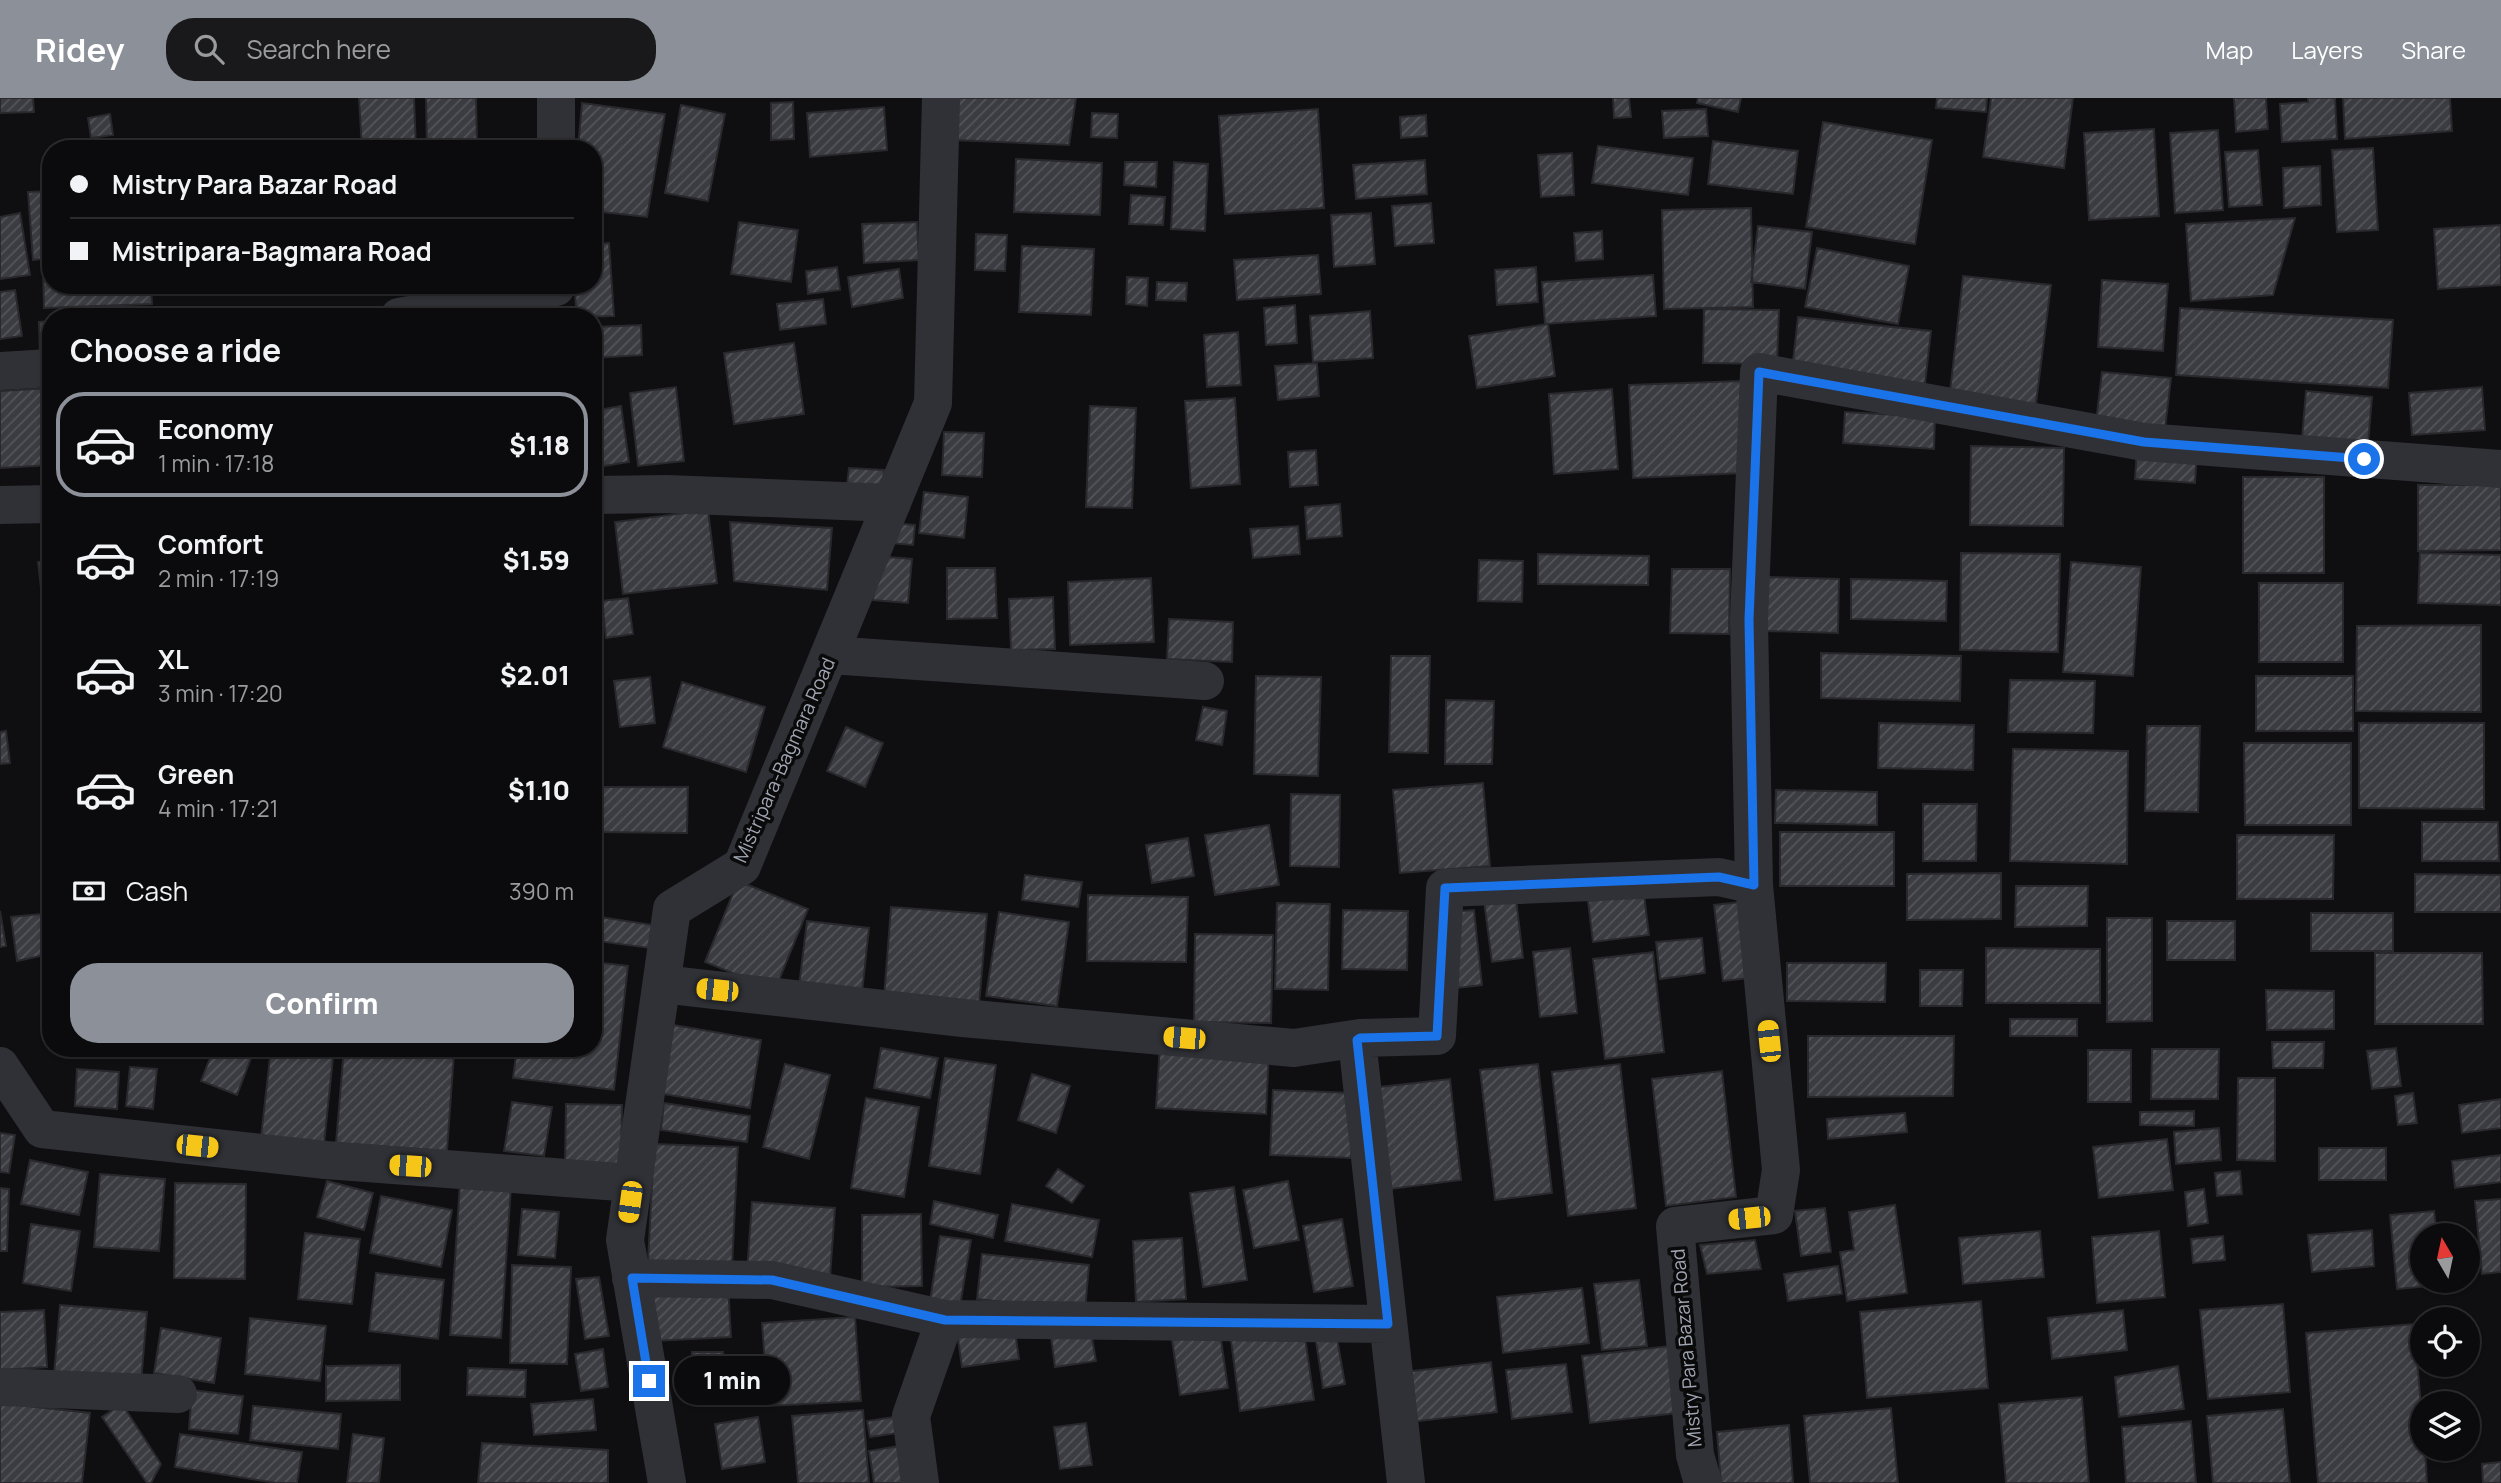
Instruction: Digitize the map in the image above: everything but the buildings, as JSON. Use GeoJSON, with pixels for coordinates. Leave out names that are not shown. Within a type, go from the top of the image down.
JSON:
{"type":"FeatureCollection","features":[{"type":"Feature","properties":{"kind":"street"},"geometry":{"type":"LineString","coordinates":[[556,98],[556,140]]}},
{"type":"Feature","properties":{"kind":"street","name":"Mistripara-Bagmara Road"},"geometry":{"type":"LineString","coordinates":[[667,1483],[625,1240],[673,909],[742,866],[933,403],[941,98]]}},
{"type":"Feature","properties":{"kind":"street"},"geometry":{"type":"LineString","coordinates":[[466,308],[556,296]]}},
{"type":"Feature","properties":{"kind":"street"},"geometry":{"type":"LineString","coordinates":[[0,371],[42,369]]}},
{"type":"Feature","properties":{"kind":"street","name":"Mistry Para Bazar Road"},"geometry":{"type":"LineString","coordinates":[[1703,1483],[1695,1455],[1675,1227],[1774,1215],[1781,1170],[1754,885],[1749,620],[1759,372],[2144,442],[2501,469]]}},
{"type":"Feature","properties":{"kind":"street"},"geometry":{"type":"LineString","coordinates":[[602,495],[667,494],[892,503]]}},
{"type":"Feature","properties":{"kind":"street"},"geometry":{"type":"LineString","coordinates":[[0,505],[42,505]]}},
{"type":"Feature","properties":{"kind":"street"},"geometry":{"type":"LineString","coordinates":[[830,655],[1205,681]]}},
{"type":"Feature","properties":{"kind":"street"},"geometry":{"type":"LineString","coordinates":[[662,984],[964,1018],[1294,1048],[1360,1038],[1437,1036],[1445,888],[1719,877],[1754,885]]}},
{"type":"Feature","properties":{"kind":"street"},"geometry":{"type":"LineString","coordinates":[[1357,1040],[1406,1483]]}},
{"type":"Feature","properties":{"kind":"street"},"geometry":{"type":"LineString","coordinates":[[0,1066],[42,1129],[326,1160],[633,1183]]}},
{"type":"Feature","properties":{"kind":"street"},"geometry":{"type":"LineString","coordinates":[[632,1278],[772,1280],[945,1320],[1388,1324]]}},
{"type":"Feature","properties":{"kind":"street"},"geometry":{"type":"LineString","coordinates":[[920,1483],[911,1416],[945,1320]]}},
{"type":"Feature","properties":{"kind":"street"},"geometry":{"type":"LineString","coordinates":[[0,1387],[178,1394]]}},
{"type":"Feature","properties":{"kind":"route"},"geometry":{"type":"LineString","coordinates":[[649,1381],[632,1278],[772,1280],[945,1320],[1388,1324],[1357,1040],[1437,1036],[1445,888],[1719,877],[1754,885],[1749,620],[1759,372],[2144,442],[2364,459]]}}]}
